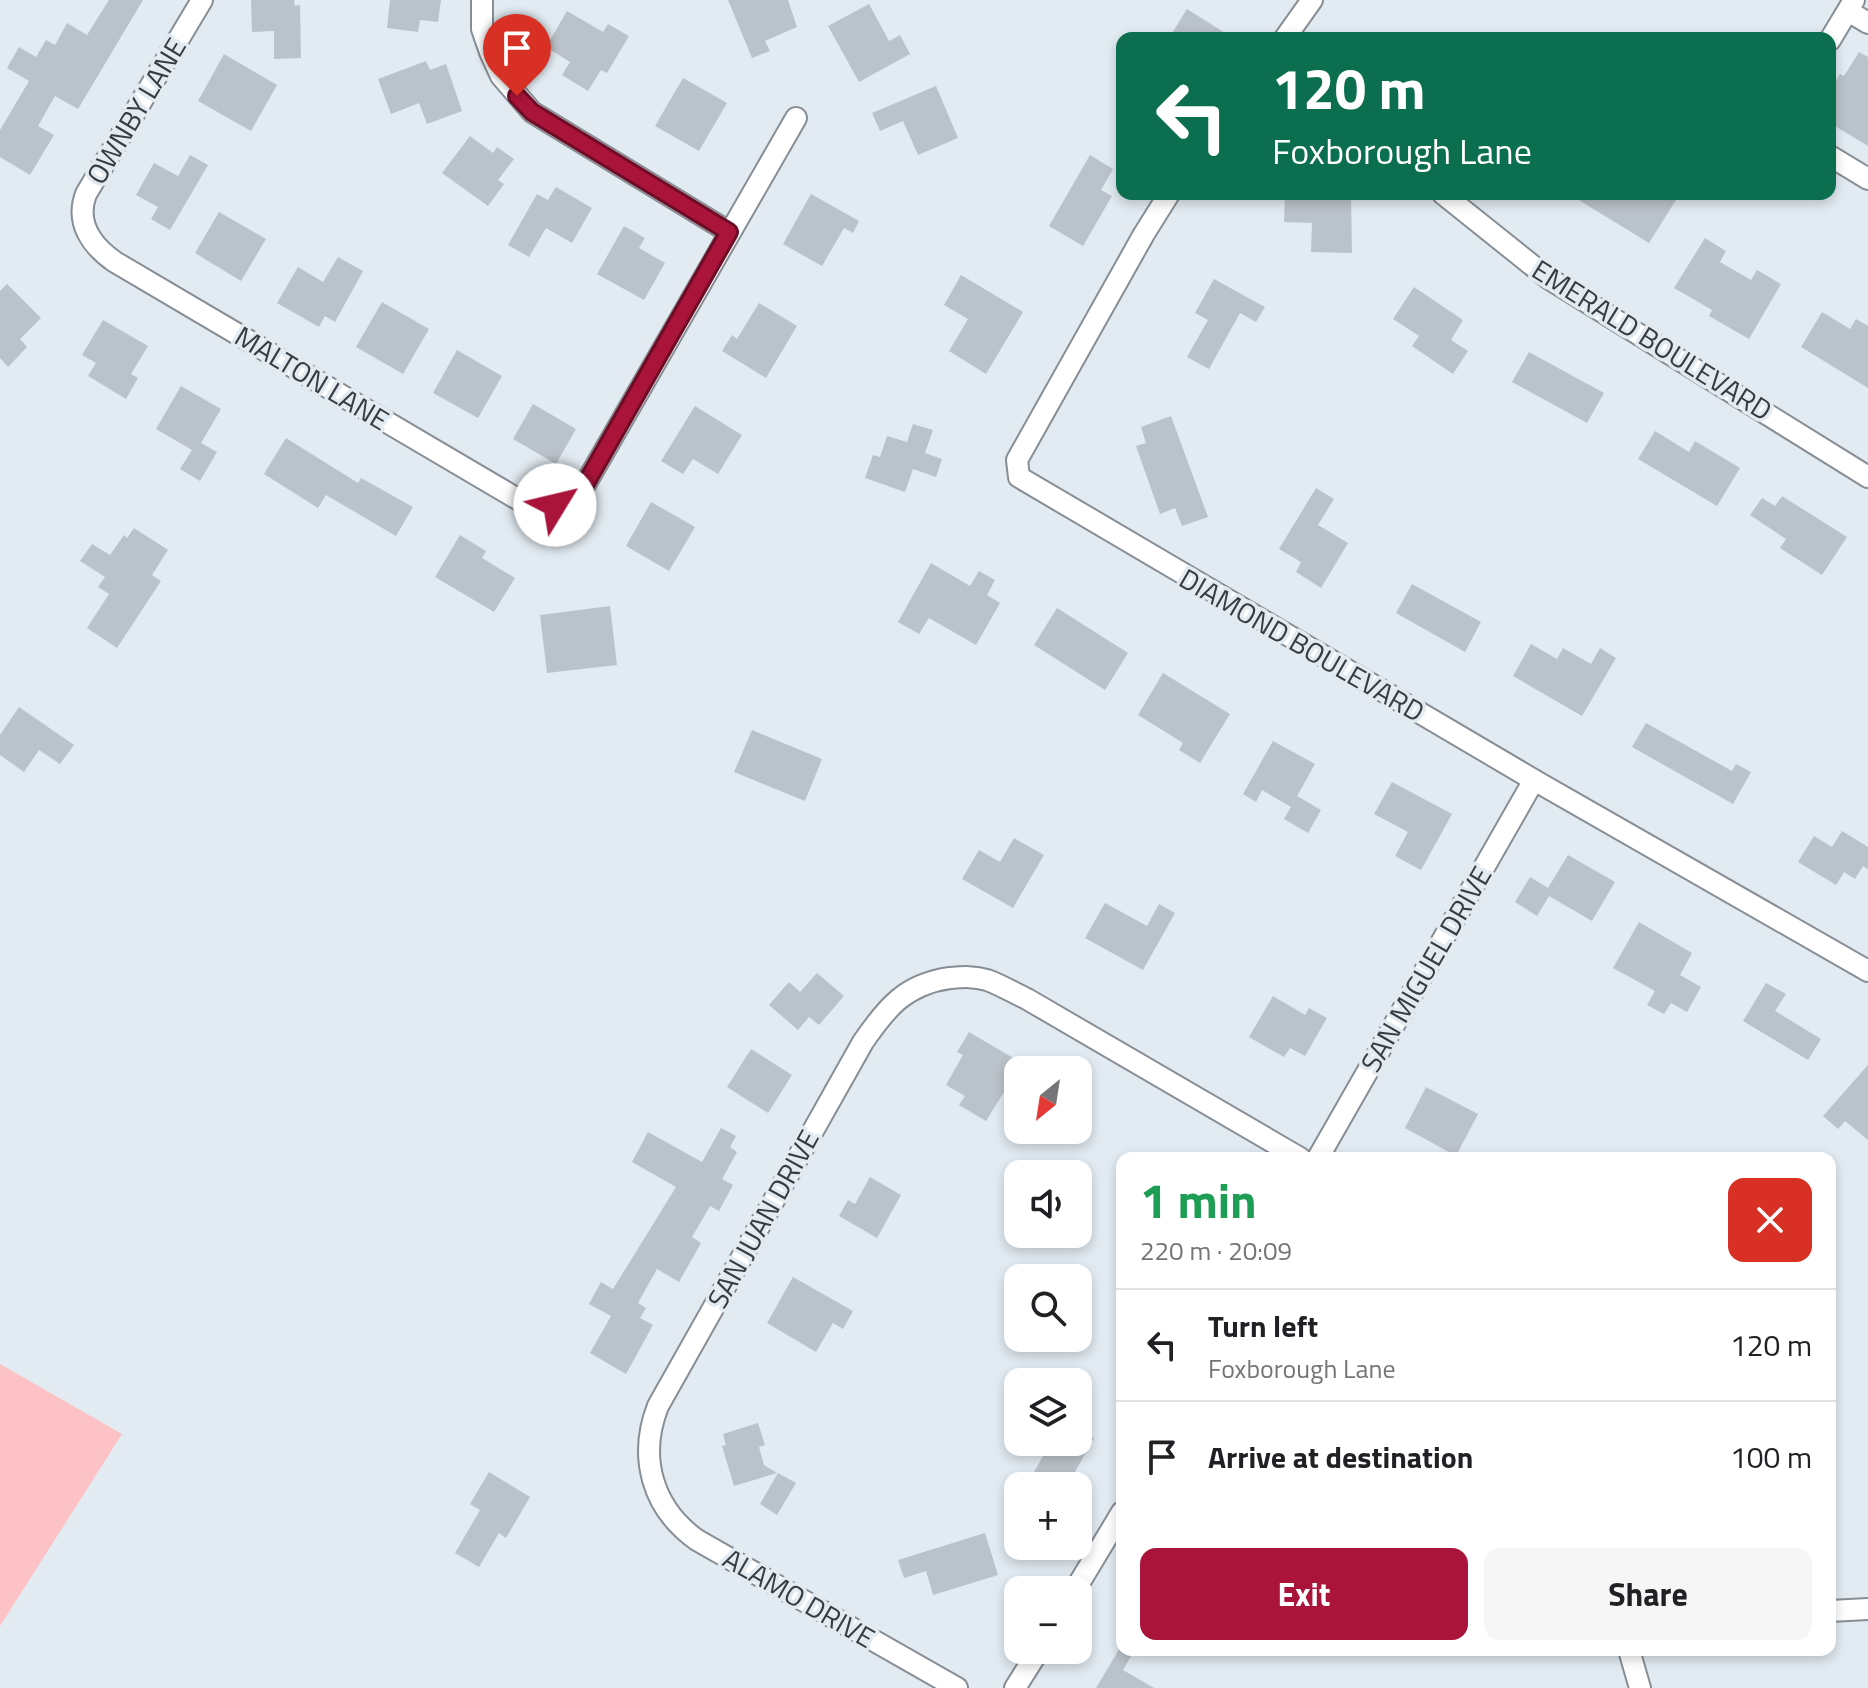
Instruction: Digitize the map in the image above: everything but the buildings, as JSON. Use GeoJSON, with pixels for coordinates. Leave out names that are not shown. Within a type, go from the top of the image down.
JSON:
{"type":"FeatureCollection","features":[{"type":"Feature","properties":{"kind":"street","name":"OWNBY LANE"},"geometry":{"type":"LineString","coordinates":[[84,226],[82,205],[86,194],[202,0]]}},
{"type":"Feature","properties":{"kind":"street"},"geometry":{"type":"LineString","coordinates":[[482,0],[482,29],[490,52],[501,76],[532,112],[729,232],[796,118]]}},
{"type":"Feature","properties":{"kind":"street"},"geometry":{"type":"LineString","coordinates":[[1289,32],[1312,0]]}},
{"type":"Feature","properties":{"kind":"street"},"geometry":{"type":"LineString","coordinates":[[1835,32],[1851,6],[1868,23]]}},
{"type":"Feature","properties":{"kind":"street"},"geometry":{"type":"LineString","coordinates":[[1836,160],[1868,179]]}},
{"type":"Feature","properties":{"kind":"street","name":"DIAMOND BOULEVARD"},"geometry":{"type":"LineString","coordinates":[[1165,200],[1017,460],[1019,477],[1534,780],[1868,971]]}},
{"type":"Feature","properties":{"kind":"street","name":"EMERALD BOULEVARD"},"geometry":{"type":"LineString","coordinates":[[1450,200],[1548,278],[1868,477]]}},
{"type":"Feature","properties":{"kind":"street","name":"MALTON LANE"},"geometry":{"type":"LineString","coordinates":[[84,226],[105,255],[521,501],[539,505],[555,505],[571,500],[586,483],[729,232]]}},
{"type":"Feature","properties":{"kind":"street","name":"SAN MIGUEL DRIVE"},"geometry":{"type":"LineString","coordinates":[[1321,1152],[1534,780]]}},
{"type":"Feature","properties":{"kind":"street","name":"SAN JUAN DRIVE"},"geometry":{"type":"LineString","coordinates":[[657,1491],[647,1447],[658,1406],[863,1042],[881,1016],[918,986],[968,976],[988,981],[1027,999],[1290,1152]]}},
{"type":"Feature","properties":{"kind":"street","name":"ALAMO DRIVE"},"geometry":{"type":"LineString","coordinates":[[657,1491],[679,1528],[697,1540],[957,1688]]}},
{"type":"Feature","properties":{"kind":"street"},"geometry":{"type":"LineString","coordinates":[[1083,1576],[1116,1522]]}},
{"type":"Feature","properties":{"kind":"street"},"geometry":{"type":"LineString","coordinates":[[1836,1611],[1868,1609]]}},
{"type":"Feature","properties":{"kind":"street"},"geometry":{"type":"LineString","coordinates":[[1636,1656],[1640,1688]]}},
{"type":"Feature","properties":{"kind":"street"},"geometry":{"type":"LineString","coordinates":[[1015,1688],[1030,1664]]}},
{"type":"Feature","properties":{"kind":"shaded area"},"geometry":{"type":"Polygon","coordinates":[[[0,1364],[122,1434],[0,1626],[0,1364]]]}},
{"type":"Feature","properties":{"kind":"route"},"geometry":{"type":"LineString","coordinates":[[517,96],[532,112],[729,232],[586,483],[571,500],[555,505]]}}]}
